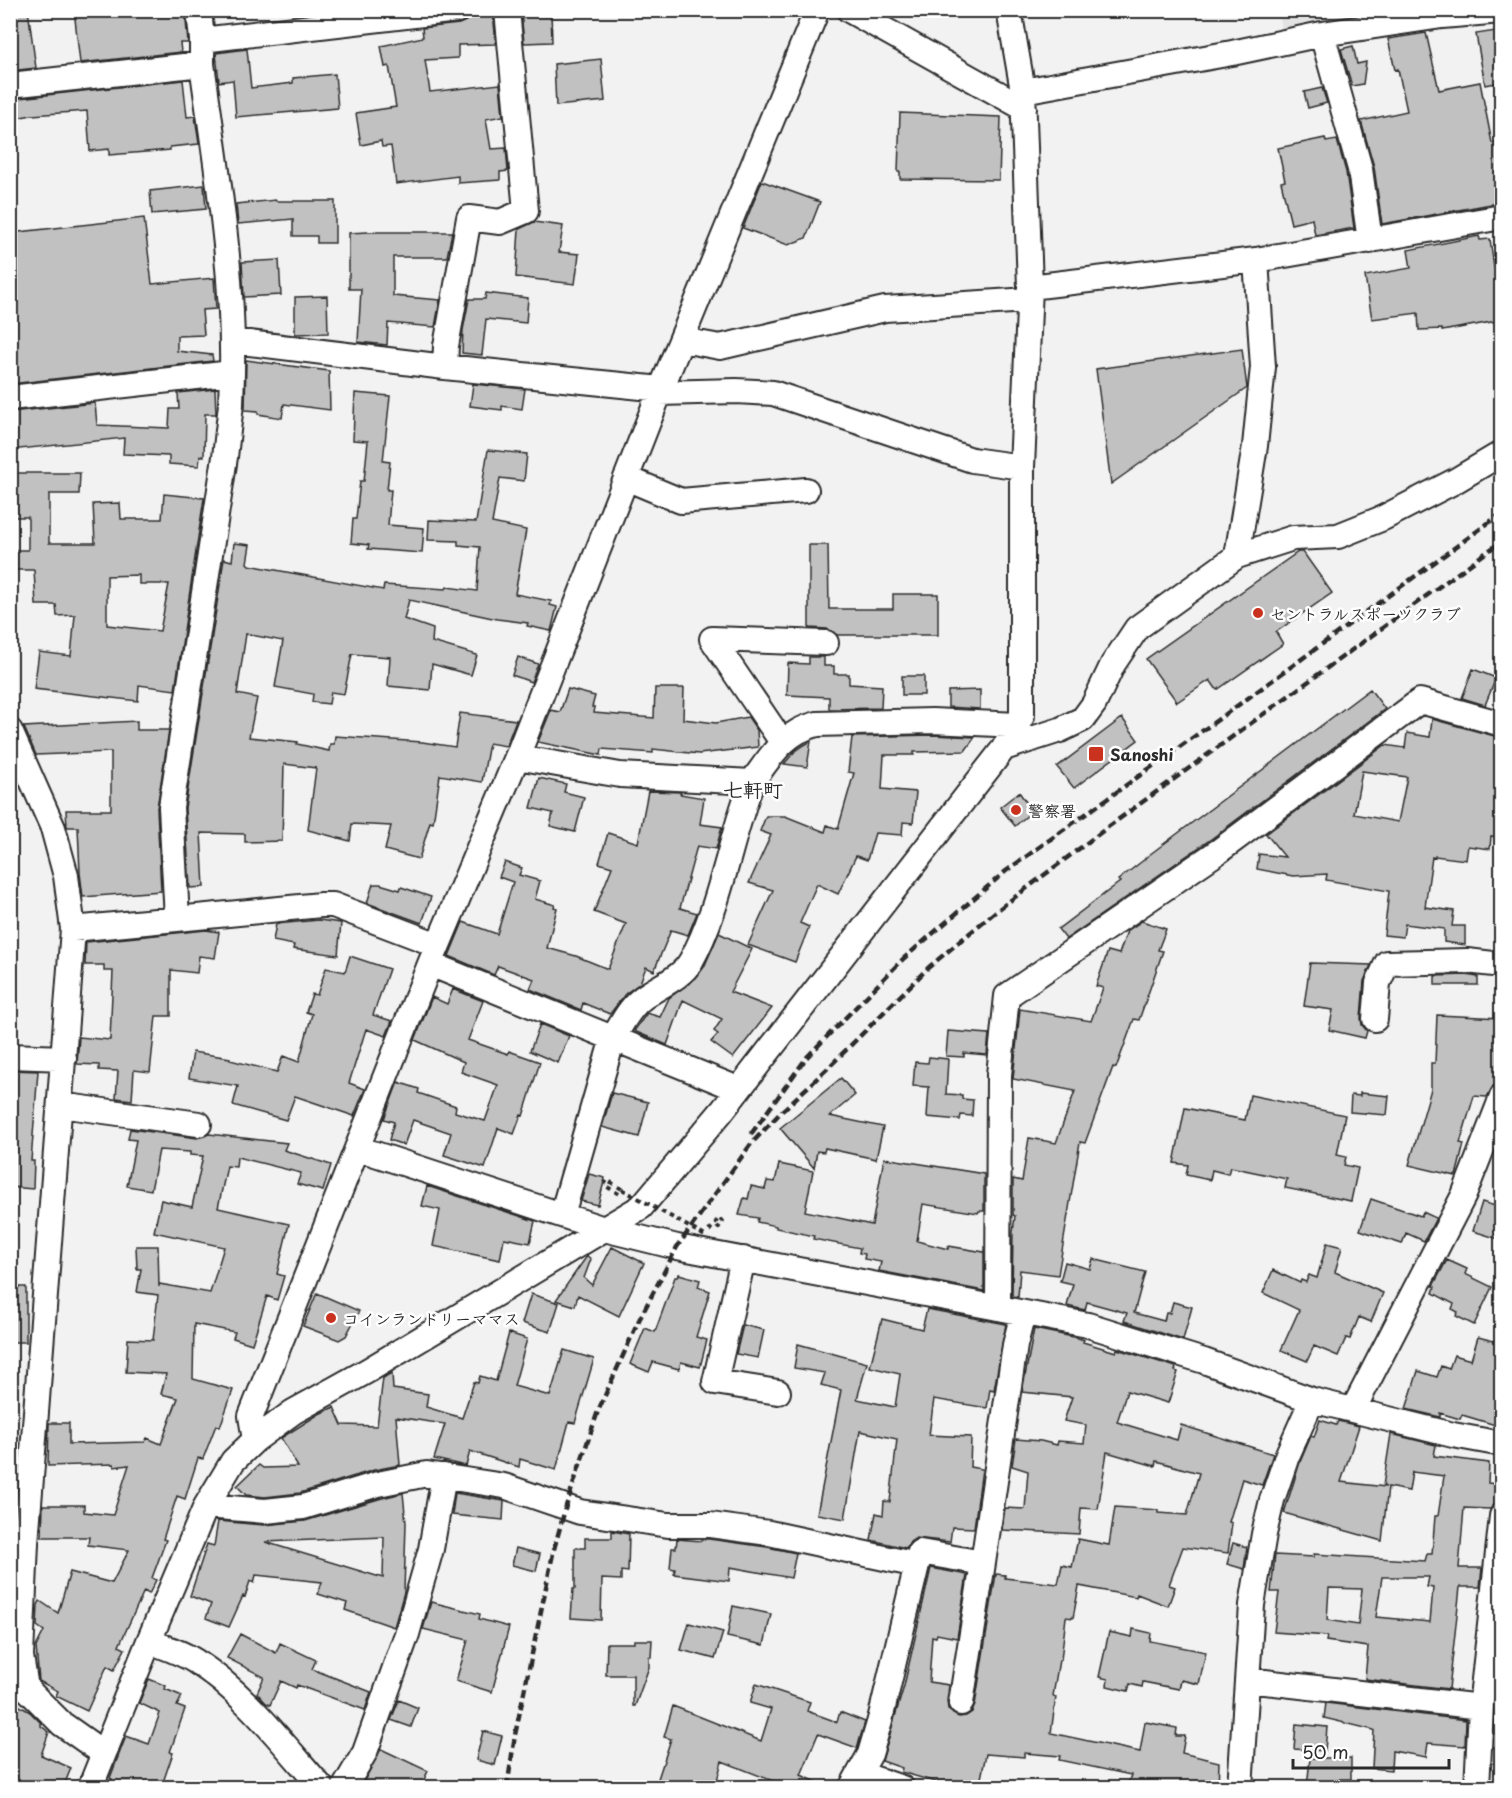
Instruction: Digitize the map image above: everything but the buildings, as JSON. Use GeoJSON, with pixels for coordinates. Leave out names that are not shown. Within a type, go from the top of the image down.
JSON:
{"type":"FeatureCollection","features":[{"type":"Feature","properties":{"kind":"street"},"geometry":{"type":"LineString","coordinates":[[177,919],[171,807],[225,457],[231,404],[233,341],[225,227],[202,64],[199,10]]}},
{"type":"Feature","properties":{"kind":"street"},"geometry":{"type":"LineString","coordinates":[[202,40],[457,10]]}},
{"type":"Feature","properties":{"kind":"street"},"geometry":{"type":"LineString","coordinates":[[445,367],[446,346],[469,218],[500,222],[526,211],[507,10]]}},
{"type":"Feature","properties":{"kind":"street"},"geometry":{"type":"LineString","coordinates":[[255,1440],[251,1416],[434,954],[517,757],[660,391],[817,10]]}},
{"type":"Feature","properties":{"kind":"street"},"geometry":{"type":"LineString","coordinates":[[849,10],[1024,100],[1322,34],[1442,16],[1502,11]]}},
{"type":"Feature","properties":{"kind":"street"},"geometry":{"type":"LineString","coordinates":[[90,1788],[206,1506],[233,1461],[255,1440],[293,1412],[367,1371],[641,1207],[722,1111],[1004,748],[1018,725],[1022,716],[1022,467],[1030,293],[1024,100],[1009,10]]}},
{"type":"Feature","properties":{"kind":"street"},"geometry":{"type":"LineString","coordinates":[[1322,34],[1360,169],[1370,241]]}},
{"type":"Feature","properties":{"kind":"street"},"geometry":{"type":"LineString","coordinates":[[10,85],[202,64]]}},
{"type":"Feature","properties":{"kind":"street"},"geometry":{"type":"LineString","coordinates":[[682,340],[720,347],[885,309],[1030,293],[1256,260],[1502,217]]}},
{"type":"Feature","properties":{"kind":"street"},"geometry":{"type":"LineString","coordinates":[[1237,556],[1255,446],[1263,367],[1256,260]]}},
{"type":"Feature","properties":{"kind":"street"},"geometry":{"type":"LineString","coordinates":[[233,341],[660,391],[773,393],[972,460],[1022,467]]}},
{"type":"Feature","properties":{"kind":"street"},"geometry":{"type":"LineString","coordinates":[[10,398],[232,373]]}},
{"type":"Feature","properties":{"kind":"street"},"geometry":{"type":"LineString","coordinates":[[1004,748],[1060,730],[1083,719],[1094,704],[1113,664],[1137,628],[1237,556],[1293,538],[1338,536],[1383,518],[1455,481],[1502,453]]}},
{"type":"Feature","properties":{"kind":"street"},"geometry":{"type":"LineString","coordinates":[[626,478],[681,501],[806,490]]}},
{"type":"Feature","properties":{"kind":"street"},"geometry":{"type":"LineString","coordinates":[[782,742],[712,639],[826,643]]}},
{"type":"Feature","properties":{"kind":"street"},"geometry":{"type":"LineString","coordinates":[[998,1308],[999,1075],[1007,996],[1219,852],[1420,701],[1502,724]]}},
{"type":"Feature","properties":{"kind":"street"},"geometry":{"type":"LineString","coordinates":[[562,1215],[613,1038],[627,1014],[639,1001],[677,976],[690,964],[707,925],[752,782],[782,742],[801,728],[817,724],[932,721],[1018,725]]}},
{"type":"Feature","properties":{"kind":"street"},"geometry":{"type":"LineString","coordinates":[[10,731],[53,828],[66,876],[73,929],[60,1106],[18,1542],[21,1656],[26,1688],[62,1724],[103,1753]]}},
{"type":"Feature","properties":{"kind":"street"},"geometry":{"type":"LineString","coordinates":[[517,757],[620,775],[752,782]]}},
{"type":"Feature","properties":{"kind":"street"},"geometry":{"type":"LineString","coordinates":[[73,929],[333,905],[613,1038],[738,1089]]}},
{"type":"Feature","properties":{"kind":"street"},"geometry":{"type":"LineString","coordinates":[[1375,1019],[1378,983],[1387,963],[1467,961],[1502,965]]}},
{"type":"Feature","properties":{"kind":"street"},"geometry":{"type":"LineString","coordinates":[[10,1056],[64,1058]]}},
{"type":"Feature","properties":{"kind":"street"},"geometry":{"type":"LineString","coordinates":[[1353,1410],[1464,1195],[1502,1096]]}},
{"type":"Feature","properties":{"kind":"street"},"geometry":{"type":"LineString","coordinates":[[60,1106],[199,1124]]}},
{"type":"Feature","properties":{"kind":"street"},"geometry":{"type":"LineString","coordinates":[[357,1148],[604,1229],[677,1247],[1089,1326],[1204,1361],[1312,1400],[1453,1435],[1502,1444]]}},
{"type":"Feature","properties":{"kind":"street"},"geometry":{"type":"LineString","coordinates":[[743,1259],[715,1382],[778,1392]]}},
{"type":"Feature","properties":{"kind":"street"},"geometry":{"type":"LineString","coordinates":[[961,1703],[984,1563],[1015,1345],[1023,1313]]}},
{"type":"Feature","properties":{"kind":"street"},"geometry":{"type":"LineString","coordinates":[[1240,1788],[1252,1605],[1264,1534],[1272,1500],[1287,1456],[1312,1400]]}},
{"type":"Feature","properties":{"kind":"street"},"geometry":{"type":"LineString","coordinates":[[206,1506],[265,1511],[303,1507],[378,1484],[427,1474],[504,1486],[580,1512],[668,1525],[710,1525],[769,1533],[916,1565]]}},
{"type":"Feature","properties":{"kind":"street"},"geometry":{"type":"LineString","coordinates":[[344,1788],[365,1752],[407,1634],[431,1549],[444,1476]]}},
{"type":"Feature","properties":{"kind":"street"},"geometry":{"type":"LineString","coordinates":[[1477,1788],[1481,1707],[1495,1622],[1502,1516]]}},
{"type":"Feature","properties":{"kind":"street"},"geometry":{"type":"LineString","coordinates":[[902,1788],[856,1781],[870,1754],[880,1720],[920,1552],[984,1563]]}},
{"type":"Feature","properties":{"kind":"street"},"geometry":{"type":"LineString","coordinates":[[149,1641],[194,1660],[217,1678],[246,1704],[322,1788]]}},
{"type":"Feature","properties":{"kind":"street"},"geometry":{"type":"LineString","coordinates":[[1248,1680],[1481,1707]]}},
{"type":"Feature","properties":{"kind":"path"},"geometry":{"type":"LineString","coordinates":[[622,1196],[604,1185],[607,1180],[705,1236],[718,1218],[723,1222],[711,1237]]}},
{"type":"Feature","properties":{"kind":"shaded area"},"geometry":{"type":"Polygon","coordinates":[[[1279,11],[1433,11],[1283,36],[1279,11]]]}},
{"type":"Feature","properties":{"kind":"railway"},"geometry":{"type":"LineString","coordinates":[[751,1134],[807,1057],[903,959],[1006,871],[1502,513]]}},
{"type":"Feature","properties":{"kind":"railway"},"geometry":{"type":"LineString","coordinates":[[507,1788],[515,1735],[554,1549],[598,1411],[639,1320],[677,1247],[751,1144],[929,967],[995,912],[1108,827],[1502,541]]}},
{"type":"Feature","properties":{"kind":"place","name":"セントラルスポーツクラブ"},"geometry":{"type":"Point","coordinates":[1258,613]}},
{"type":"Feature","properties":{"kind":"place","name":"Sanoshi"},"geometry":{"type":"Point","coordinates":[1096,754]}},
{"type":"Feature","properties":{"kind":"place","name":"警察署"},"geometry":{"type":"Point","coordinates":[1016,810]}},
{"type":"Feature","properties":{"kind":"place","name":"コインランドリーママス"},"geometry":{"type":"Point","coordinates":[331,1318]}},
{"type":"Feature","properties":{"kind":"district","name":"七軒町"},"geometry":{"type":"Point","coordinates":[753,789]}}]}
